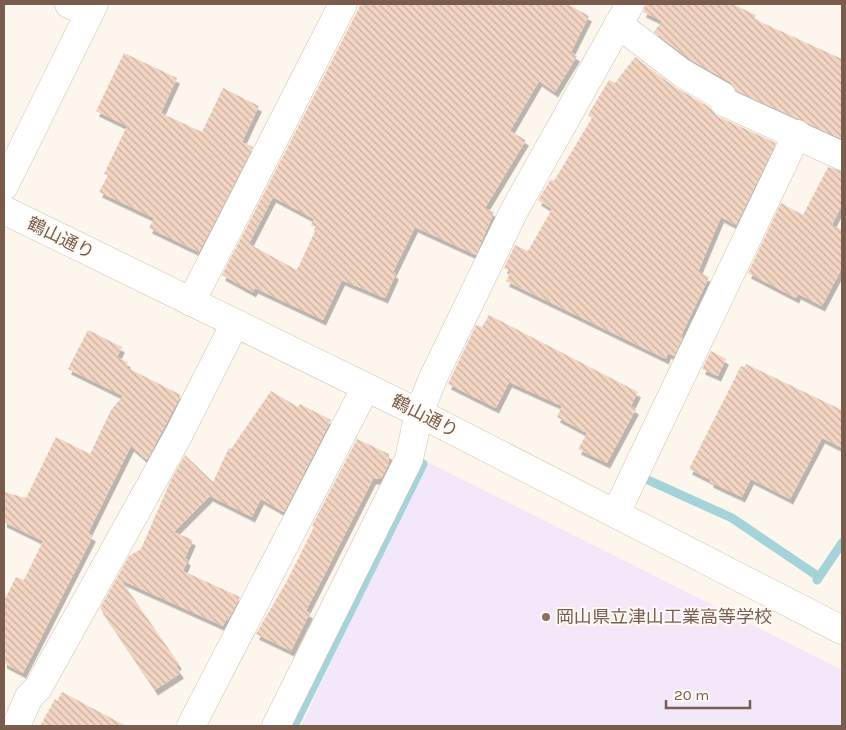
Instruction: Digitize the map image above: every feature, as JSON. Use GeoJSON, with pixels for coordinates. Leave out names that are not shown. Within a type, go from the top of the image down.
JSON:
{"type":"FeatureCollection","features":[{"type":"Feature","properties":{"kind":"street"},"geometry":{"type":"LineString","coordinates":[[191,302],[343,4]]}},
{"type":"Feature","properties":{"kind":"street"},"geometry":{"type":"LineString","coordinates":[[4,186],[84,7]]}},
{"type":"Feature","properties":{"kind":"street"},"geometry":{"type":"LineString","coordinates":[[276,726],[410,458],[419,413],[433,378],[514,211],[624,14],[682,73],[722,96],[724,102],[842,156]]}},
{"type":"Feature","properties":{"kind":"street"},"geometry":{"type":"LineString","coordinates":[[616,514],[797,134]]}},
{"type":"Feature","properties":{"kind":"street","name":"鶴山通り"},"geometry":{"type":"LineString","coordinates":[[4,210],[419,413],[842,630]]}},
{"type":"Feature","properties":{"kind":"street"},"geometry":{"type":"LineString","coordinates":[[16,726],[29,697],[38,688],[179,434],[234,323]]}},
{"type":"Feature","properties":{"kind":"street"},"geometry":{"type":"LineString","coordinates":[[191,726],[366,387]]}},
{"type":"Feature","properties":{"kind":"shaded area","name":"岡山県立津山工業高等学校"},"geometry":{"type":"Polygon","coordinates":[[[426,461],[842,670],[842,726],[301,726],[426,461]]]}},
{"type":"Feature","properties":{"kind":"building"},"geometry":{"type":"Polygon","coordinates":[[[361,4],[567,4],[589,16],[571,52],[577,56],[555,92],[539,81],[510,131],[526,140],[485,208],[494,212],[476,255],[415,227],[393,272],[396,274],[385,298],[342,280],[323,320],[255,288],[253,292],[222,275],[361,4]],[[273,197],[249,244],[297,270],[317,227],[311,225],[314,219],[273,197]]]}},
{"type":"Feature","properties":{"kind":"building"},"geometry":{"type":"Polygon","coordinates":[[[646,4],[732,4],[756,15],[754,19],[842,59],[842,139],[737,91],[730,82],[691,60],[654,32],[662,21],[643,12],[646,4]]]}},
{"type":"Feature","properties":{"kind":"building"},"geometry":{"type":"Polygon","coordinates":[[[124,53],[177,78],[161,113],[202,132],[223,88],[259,106],[242,142],[253,147],[199,252],[149,228],[154,218],[99,192],[108,175],[104,174],[127,126],[96,111],[124,53]]]}},
{"type":"Feature","properties":{"kind":"building"},"geometry":{"type":"Polygon","coordinates":[[[635,57],[672,85],[709,107],[717,116],[776,143],[736,225],[721,217],[698,272],[709,277],[681,336],[683,337],[674,356],[668,353],[666,359],[506,281],[511,271],[504,268],[515,245],[528,251],[552,209],[538,200],[551,179],[554,181],[592,118],[588,115],[609,80],[615,83],[635,57]]]}},
{"type":"Feature","properties":{"kind":"building"},"geometry":{"type":"Polygon","coordinates":[[[828,167],[842,171],[842,205],[832,225],[842,230],[842,268],[822,306],[798,294],[796,298],[748,273],[781,203],[803,215],[828,167]]]}},
{"type":"Feature","properties":{"kind":"building"},"geometry":{"type":"Polygon","coordinates":[[[489,315],[638,392],[631,406],[636,409],[607,463],[578,449],[587,433],[557,417],[562,406],[509,382],[496,408],[448,384],[476,325],[482,327],[489,315]]]}},
{"type":"Feature","properties":{"kind":"building"},"geometry":{"type":"Polygon","coordinates":[[[88,330],[122,347],[117,357],[128,362],[126,367],[181,395],[147,460],[131,446],[88,533],[93,536],[23,673],[4,663],[4,601],[16,577],[24,580],[43,541],[4,522],[4,492],[26,498],[56,437],[90,454],[111,410],[123,396],[68,369],[88,330]]]}},
{"type":"Feature","properties":{"kind":"building"},"geometry":{"type":"Polygon","coordinates":[[[711,351],[726,359],[718,376],[702,369],[711,351]]]}},
{"type":"Feature","properties":{"kind":"building"},"geometry":{"type":"Polygon","coordinates":[[[746,364],[842,410],[842,448],[822,438],[790,499],[751,479],[742,497],[710,482],[711,480],[689,469],[741,366],[744,367],[746,364]]]}},
{"type":"Feature","properties":{"kind":"building"},"geometry":{"type":"Polygon","coordinates":[[[271,391],[298,407],[300,404],[331,420],[284,512],[261,499],[252,517],[210,496],[174,532],[193,540],[185,558],[188,560],[183,571],[240,597],[228,620],[226,619],[223,626],[121,580],[179,664],[176,666],[181,673],[155,690],[100,608],[129,556],[141,549],[171,480],[185,455],[213,482],[229,448],[231,449],[271,391]]]}},
{"type":"Feature","properties":{"kind":"building"},"geometry":{"type":"Polygon","coordinates":[[[357,439],[389,454],[389,463],[381,479],[373,479],[306,611],[310,613],[291,651],[256,634],[287,581],[314,527],[312,526],[357,439]]]}},
{"type":"Feature","properties":{"kind":"building"},"geometry":{"type":"Polygon","coordinates":[[[62,692],[126,726],[40,726],[55,699],[57,701],[62,692]]]}},
{"type":"Feature","properties":{"kind":"waterway"},"geometry":{"type":"LineString","coordinates":[[294,726],[423,464],[420,463]]}},
{"type":"Feature","properties":{"kind":"waterway"},"geometry":{"type":"LineString","coordinates":[[648,480],[732,518],[819,577]]}},
{"type":"Feature","properties":{"kind":"waterway"},"geometry":{"type":"LineString","coordinates":[[817,580],[842,543]]}},
{"type":"Feature","properties":{"kind":"place","name":"岡山県立津山工業高等学校"},"geometry":{"type":"Point","coordinates":[546,617]}}]}
